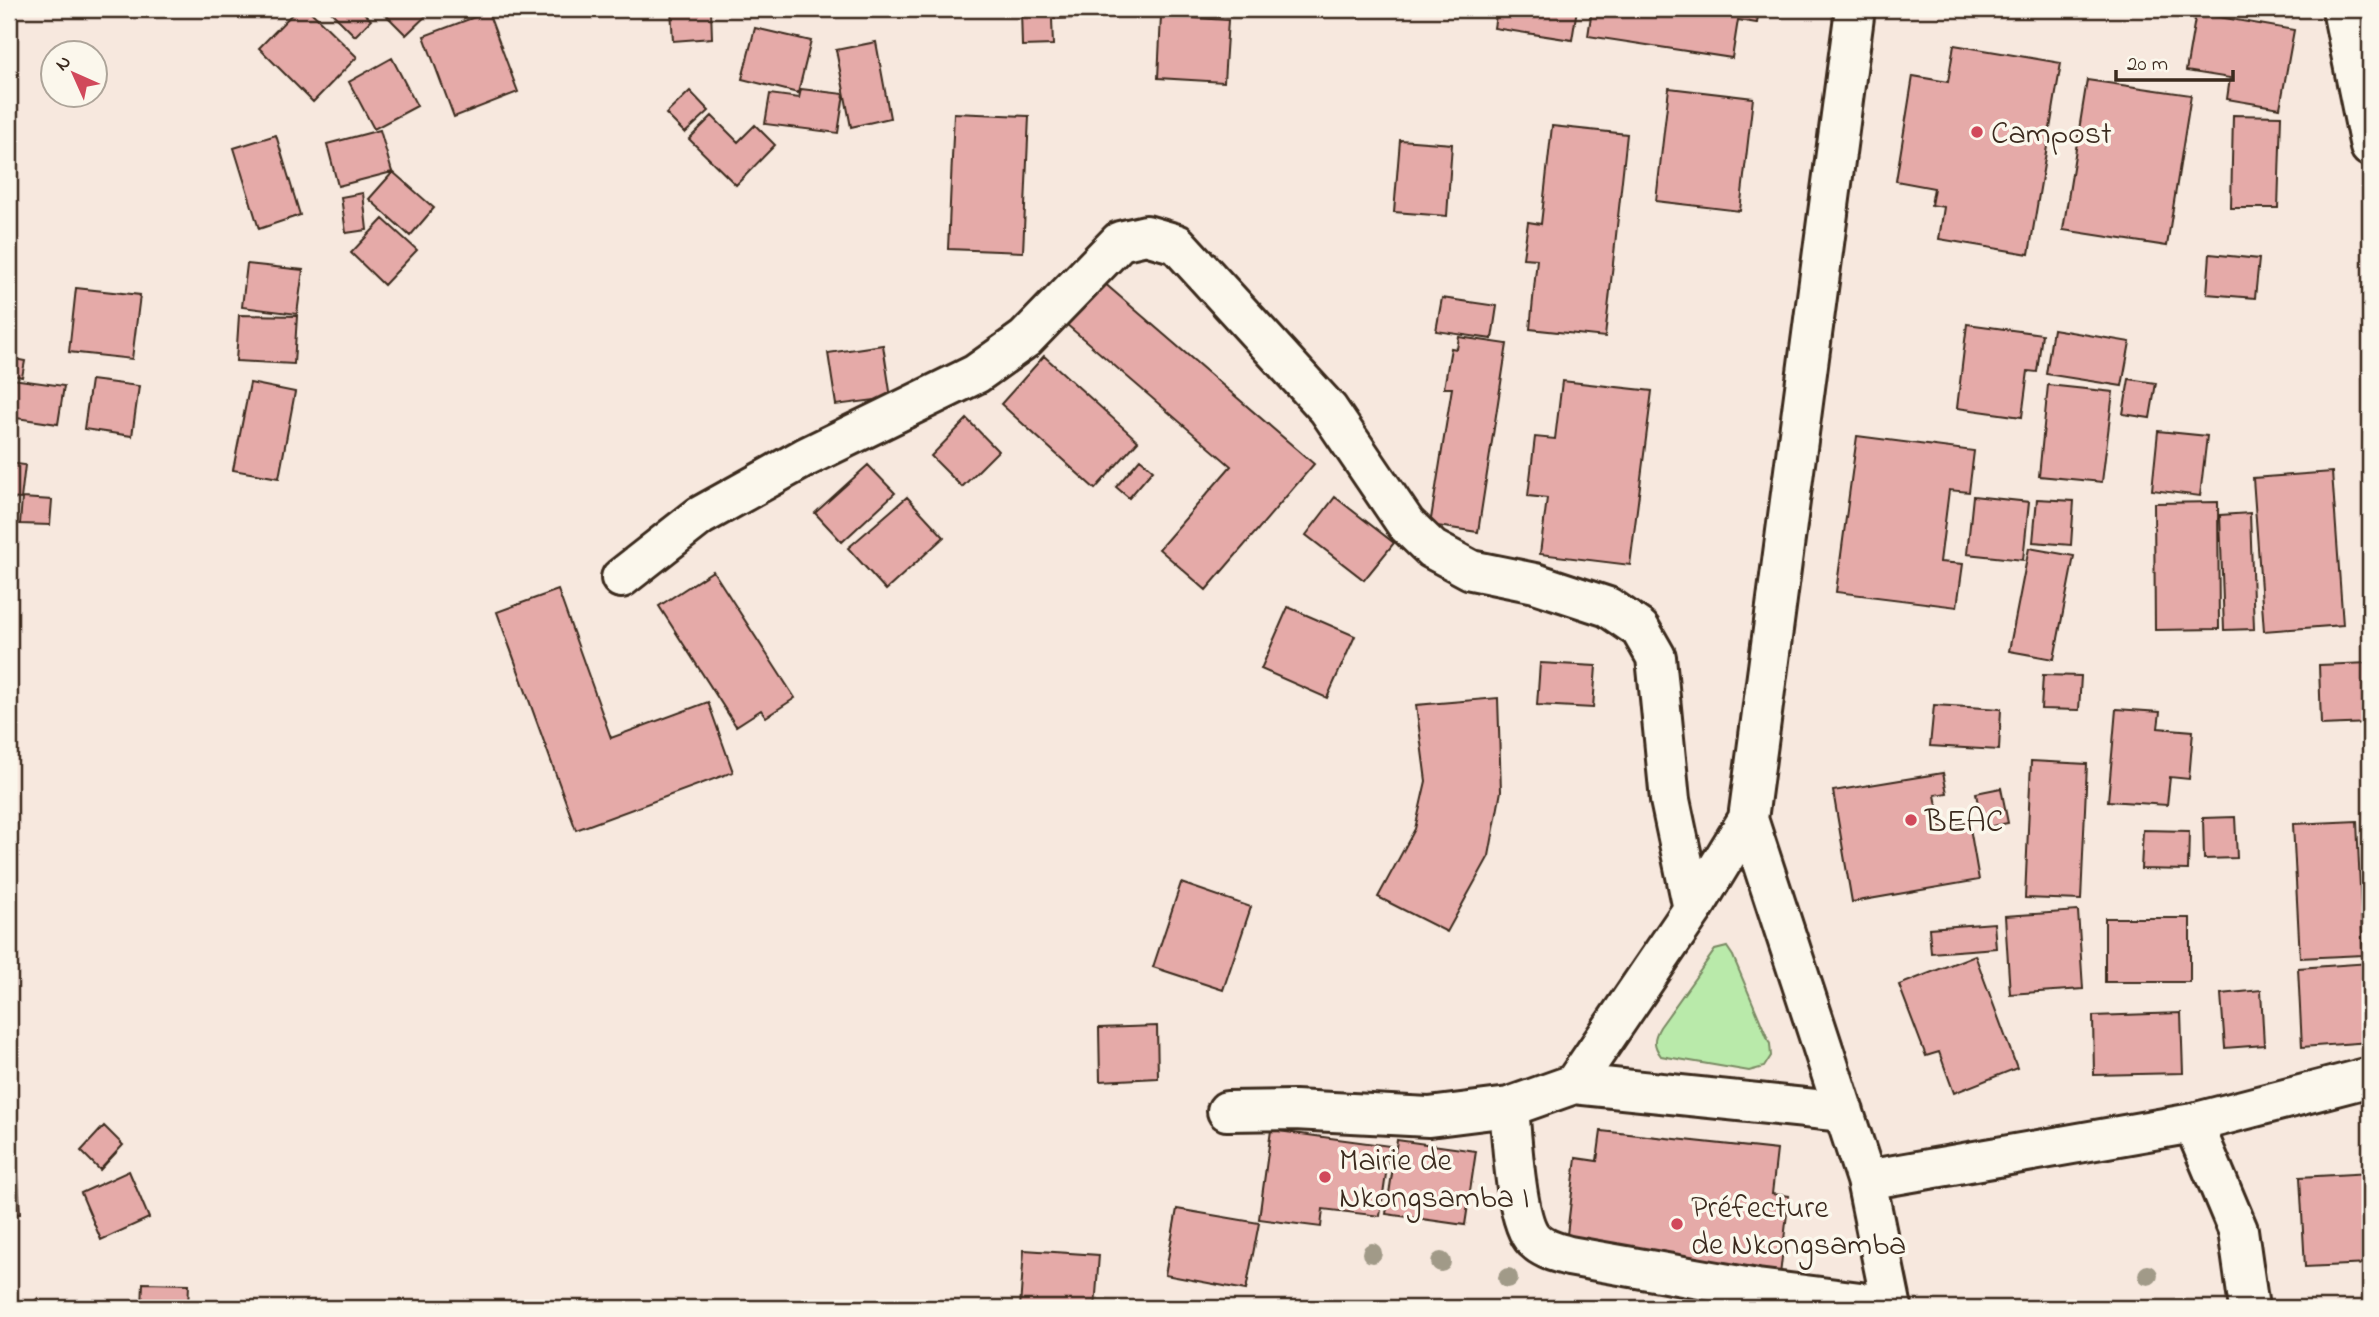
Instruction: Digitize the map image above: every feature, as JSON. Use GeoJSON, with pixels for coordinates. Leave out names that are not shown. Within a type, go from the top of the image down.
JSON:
{"type":"FeatureCollection","features":[{"type":"Feature","properties":{"kind":"street"},"geometry":{"type":"LineString","coordinates":[[1574,1084],[1693,909],[1748,819],[1855,9]]}},
{"type":"Feature","properties":{"kind":"street"},"geometry":{"type":"LineString","coordinates":[[2342,9],[2370,147]]}},
{"type":"Feature","properties":{"kind":"street"},"geometry":{"type":"LineString","coordinates":[[621,578],[700,516],[806,457],[976,374],[1025,339],[1120,241],[1146,235],[1177,243],[1328,409],[1406,524],[1432,550],[1471,570],[1535,583],[1608,607],[1640,629],[1656,657],[1670,800],[1693,909]]}},
{"type":"Feature","properties":{"kind":"street"},"geometry":{"type":"LineString","coordinates":[[1509,1107],[1518,1200],[1532,1239],[1548,1250],[1757,1289],[1892,1307],[1866,1180],[1748,819]]}},
{"type":"Feature","properties":{"kind":"street"},"geometry":{"type":"LineString","coordinates":[[1866,1180],[2193,1122],[2370,1077]]}},
{"type":"Feature","properties":{"kind":"street"},"geometry":{"type":"LineString","coordinates":[[1227,1111],[1294,1110],[1429,1117],[1509,1107],[1574,1084],[1844,1112]]}},
{"type":"Feature","properties":{"kind":"street"},"geometry":{"type":"LineString","coordinates":[[2193,1122],[2238,1230],[2249,1308]]}},
{"type":"Feature","properties":{"kind":"green space"},"geometry":{"type":"Polygon","coordinates":[[[1727,947],[1770,1044],[1771,1056],[1764,1067],[1749,1071],[1661,1056],[1655,1042],[1660,1027],[1715,950],[1727,947]]]}},
{"type":"Feature","properties":{"kind":"building"},"geometry":{"type":"Polygon","coordinates":[[[297,9],[308,9],[357,57],[313,102],[259,48],[297,9]]]}},
{"type":"Feature","properties":{"kind":"building"},"geometry":{"type":"Polygon","coordinates":[[[328,9],[360,9],[371,20],[355,36],[328,9]]]}},
{"type":"Feature","properties":{"kind":"building"},"geometry":{"type":"Polygon","coordinates":[[[380,9],[433,9],[406,35],[380,9]]]}},
{"type":"Feature","properties":{"kind":"building"},"geometry":{"type":"Polygon","coordinates":[[[671,9],[711,9],[712,38],[673,41],[671,9]]]}},
{"type":"Feature","properties":{"kind":"building"},"geometry":{"type":"Polygon","coordinates":[[[1021,9],[1076,9],[1076,18],[1052,19],[1053,45],[1022,46],[1021,9]]]}},
{"type":"Feature","properties":{"kind":"building"},"geometry":{"type":"Polygon","coordinates":[[[1497,9],[1577,9],[1572,40],[1494,28],[1497,9]]]}},
{"type":"Feature","properties":{"kind":"building"},"geometry":{"type":"Polygon","coordinates":[[[1592,9],[1759,9],[1757,23],[1738,20],[1732,58],[1588,36],[1592,9]]]}},
{"type":"Feature","properties":{"kind":"building"},"geometry":{"type":"Polygon","coordinates":[[[488,12],[518,92],[454,117],[424,36],[488,12]]]}},
{"type":"Feature","properties":{"kind":"building"},"geometry":{"type":"Polygon","coordinates":[[[2196,13],[2294,30],[2280,108],[2227,99],[2230,78],[2186,71],[2196,13]]]}},
{"type":"Feature","properties":{"kind":"building"},"geometry":{"type":"Polygon","coordinates":[[[1161,16],[1228,20],[1224,82],[1158,78],[1161,16]]]}},
{"type":"Feature","properties":{"kind":"building"},"geometry":{"type":"Polygon","coordinates":[[[755,28],[811,41],[798,93],[742,79],[755,28]]]}},
{"type":"Feature","properties":{"kind":"building"},"geometry":{"type":"Polygon","coordinates":[[[876,42],[890,118],[851,127],[836,50],[876,42]]]}},
{"type":"Feature","properties":{"kind":"building","name":"Campost"},"geometry":{"type":"Polygon","coordinates":[[[1954,45],[2061,63],[2029,254],[1939,239],[1944,207],[1931,205],[1934,188],[1896,181],[1913,76],[1948,82],[1954,45]]]}},
{"type":"Feature","properties":{"kind":"building"},"geometry":{"type":"Polygon","coordinates":[[[392,58],[417,106],[374,129],[349,82],[392,58]]]}},
{"type":"Feature","properties":{"kind":"building"},"geometry":{"type":"Polygon","coordinates":[[[2087,80],[2191,95],[2167,246],[2063,230],[2087,80]]]}},
{"type":"Feature","properties":{"kind":"building"},"geometry":{"type":"Polygon","coordinates":[[[1669,88],[1753,98],[1740,211],[1656,201],[1669,88]]]}},
{"type":"Feature","properties":{"kind":"building"},"geometry":{"type":"Polygon","coordinates":[[[801,89],[844,94],[838,133],[765,124],[770,94],[799,98],[801,89]]]}},
{"type":"Feature","properties":{"kind":"building"},"geometry":{"type":"Polygon","coordinates":[[[690,91],[709,111],[685,133],[666,114],[690,91]]]}},
{"type":"Feature","properties":{"kind":"building"},"geometry":{"type":"Polygon","coordinates":[[[954,113],[1029,116],[1023,252],[948,249],[954,113]]]}},
{"type":"Feature","properties":{"kind":"building"},"geometry":{"type":"Polygon","coordinates":[[[2233,115],[2281,116],[2278,208],[2231,208],[2233,115]]]}},
{"type":"Feature","properties":{"kind":"building"},"geometry":{"type":"Polygon","coordinates":[[[712,116],[738,142],[755,125],[775,145],[736,185],[689,139],[712,116]]]}},
{"type":"Feature","properties":{"kind":"building"},"geometry":{"type":"Polygon","coordinates":[[[1552,126],[1627,134],[1605,337],[1530,329],[1537,259],[1523,258],[1528,222],[1541,224],[1552,126]]]}},
{"type":"Feature","properties":{"kind":"building"},"geometry":{"type":"Polygon","coordinates":[[[380,130],[392,172],[338,186],[327,144],[380,130]]]}},
{"type":"Feature","properties":{"kind":"building"},"geometry":{"type":"Polygon","coordinates":[[[276,135],[300,215],[259,229],[234,148],[276,135]]]}},
{"type":"Feature","properties":{"kind":"building"},"geometry":{"type":"Polygon","coordinates":[[[1400,140],[1452,144],[1447,216],[1394,212],[1400,140]]]}},
{"type":"Feature","properties":{"kind":"building"},"geometry":{"type":"Polygon","coordinates":[[[393,172],[434,208],[410,236],[369,199],[393,172]]]}},
{"type":"Feature","properties":{"kind":"building"},"geometry":{"type":"Polygon","coordinates":[[[363,193],[367,230],[346,233],[341,197],[363,193]]]}},
{"type":"Feature","properties":{"kind":"building"},"geometry":{"type":"Polygon","coordinates":[[[383,219],[417,250],[384,285],[351,253],[383,219]]]}},
{"type":"Feature","properties":{"kind":"building"},"geometry":{"type":"Polygon","coordinates":[[[2210,254],[2259,259],[2255,298],[2207,294],[2210,254]]]}},
{"type":"Feature","properties":{"kind":"building"},"geometry":{"type":"Polygon","coordinates":[[[247,264],[303,270],[297,314],[242,307],[247,264]]]}},
{"type":"Feature","properties":{"kind":"building"},"geometry":{"type":"Polygon","coordinates":[[[1103,282],[1314,464],[1206,590],[1159,549],[1231,466],[1066,324],[1103,282]]]}},
{"type":"Feature","properties":{"kind":"building"},"geometry":{"type":"Polygon","coordinates":[[[76,288],[140,295],[132,359],[69,352],[76,288]]]}},
{"type":"Feature","properties":{"kind":"building"},"geometry":{"type":"Polygon","coordinates":[[[1442,298],[1497,306],[1492,339],[1436,331],[1442,298]]]}},
{"type":"Feature","properties":{"kind":"building"},"geometry":{"type":"Polygon","coordinates":[[[239,315],[297,316],[294,364],[236,361],[239,315]]]}},
{"type":"Feature","properties":{"kind":"building"},"geometry":{"type":"Polygon","coordinates":[[[1967,324],[2042,334],[2037,372],[2028,371],[2022,417],[1957,408],[1967,324]]]}},
{"type":"Feature","properties":{"kind":"building"},"geometry":{"type":"Polygon","coordinates":[[[2053,329],[2130,342],[2122,386],[2046,374],[2053,329]]]}},
{"type":"Feature","properties":{"kind":"building"},"geometry":{"type":"Polygon","coordinates":[[[1459,337],[1507,344],[1478,532],[1430,525],[1452,388],[1444,388],[1451,348],[1457,349],[1459,337]]]}},
{"type":"Feature","properties":{"kind":"building"},"geometry":{"type":"Polygon","coordinates":[[[883,345],[891,398],[836,405],[828,353],[883,345]]]}},
{"type":"Feature","properties":{"kind":"building"},"geometry":{"type":"Polygon","coordinates":[[[1044,356],[1138,441],[1095,489],[1001,404],[1044,356]]]}},
{"type":"Feature","properties":{"kind":"building"},"geometry":{"type":"Polygon","coordinates":[[[9,358],[25,361],[22,377],[9,374],[9,358]]]}},
{"type":"Feature","properties":{"kind":"building"},"geometry":{"type":"Polygon","coordinates":[[[12,379],[64,386],[58,424],[9,417],[12,379]]]}},
{"type":"Feature","properties":{"kind":"building"},"geometry":{"type":"Polygon","coordinates":[[[2129,379],[2156,383],[2150,418],[2123,414],[2129,379]]]}},
{"type":"Feature","properties":{"kind":"building"},"geometry":{"type":"Polygon","coordinates":[[[91,380],[139,386],[132,436],[84,429],[91,380]]]}},
{"type":"Feature","properties":{"kind":"building"},"geometry":{"type":"Polygon","coordinates":[[[1562,381],[1652,391],[1630,565],[1540,554],[1547,498],[1528,496],[1535,437],[1555,439],[1562,381]]]}},
{"type":"Feature","properties":{"kind":"building"},"geometry":{"type":"Polygon","coordinates":[[[250,383],[295,392],[279,478],[233,470],[250,383]]]}},
{"type":"Feature","properties":{"kind":"building"},"geometry":{"type":"Polygon","coordinates":[[[2048,385],[2113,392],[2102,482],[2039,476],[2048,385]]]}},
{"type":"Feature","properties":{"kind":"building"},"geometry":{"type":"Polygon","coordinates":[[[967,419],[998,451],[962,487],[931,456],[967,419]]]}},
{"type":"Feature","properties":{"kind":"building"},"geometry":{"type":"Polygon","coordinates":[[[2158,431],[2207,436],[2200,496],[2152,490],[2158,431]]]}},
{"type":"Feature","properties":{"kind":"building"},"geometry":{"type":"Polygon","coordinates":[[[1857,436],[1974,451],[1969,492],[1949,490],[1940,562],[1963,564],[1957,607],[1836,592],[1857,436]]]}},
{"type":"Feature","properties":{"kind":"building"},"geometry":{"type":"Polygon","coordinates":[[[1140,459],[1153,470],[1129,498],[1116,487],[1140,459]]]}},
{"type":"Feature","properties":{"kind":"building"},"geometry":{"type":"Polygon","coordinates":[[[9,463],[25,465],[21,499],[9,498],[9,463]]]}},
{"type":"Feature","properties":{"kind":"building"},"geometry":{"type":"Polygon","coordinates":[[[868,465],[895,493],[842,542],[815,513],[868,465]]]}},
{"type":"Feature","properties":{"kind":"building"},"geometry":{"type":"Polygon","coordinates":[[[2332,472],[2343,625],[2264,631],[2253,478],[2332,472]]]}},
{"type":"Feature","properties":{"kind":"building"},"geometry":{"type":"Polygon","coordinates":[[[1973,496],[2029,502],[2023,560],[1967,554],[1973,496]]]}},
{"type":"Feature","properties":{"kind":"building"},"geometry":{"type":"Polygon","coordinates":[[[907,497],[944,537],[886,590],[848,548],[907,497]]]}},
{"type":"Feature","properties":{"kind":"building"},"geometry":{"type":"Polygon","coordinates":[[[1335,497],[1394,543],[1364,580],[1306,535],[1335,497]]]}},
{"type":"Feature","properties":{"kind":"building"},"geometry":{"type":"Polygon","coordinates":[[[22,498],[52,500],[50,525],[20,524],[22,498]]]}},
{"type":"Feature","properties":{"kind":"building"},"geometry":{"type":"Polygon","coordinates":[[[2037,499],[2074,501],[2071,545],[2033,542],[2037,499]]]}},
{"type":"Feature","properties":{"kind":"building"},"geometry":{"type":"Polygon","coordinates":[[[2218,502],[2219,629],[2155,630],[2154,503],[2218,502]]]}},
{"type":"Feature","properties":{"kind":"building"},"geometry":{"type":"Polygon","coordinates":[[[2250,513],[2254,629],[2224,630],[2220,515],[2250,513]]]}},
{"type":"Feature","properties":{"kind":"building"},"geometry":{"type":"Polygon","coordinates":[[[2029,548],[2074,556],[2054,659],[2009,651],[2029,548]]]}},
{"type":"Feature","properties":{"kind":"building"},"geometry":{"type":"Polygon","coordinates":[[[713,571],[795,698],[766,717],[761,710],[736,726],[659,606],[713,571]]]}},
{"type":"Feature","properties":{"kind":"building"},"geometry":{"type":"Polygon","coordinates":[[[558,590],[611,738],[708,702],[733,772],[576,830],[497,612],[558,590]]]}},
{"type":"Feature","properties":{"kind":"building"},"geometry":{"type":"Polygon","coordinates":[[[1288,607],[1355,636],[1327,698],[1261,669],[1288,607]]]}},
{"type":"Feature","properties":{"kind":"building"},"geometry":{"type":"Polygon","coordinates":[[[1540,663],[1596,666],[1593,708],[1537,705],[1540,663]]]}},
{"type":"Feature","properties":{"kind":"building"},"geometry":{"type":"Polygon","coordinates":[[[2370,663],[2370,723],[2321,725],[2319,665],[2370,663]]]}},
{"type":"Feature","properties":{"kind":"building"},"geometry":{"type":"Polygon","coordinates":[[[2043,675],[2081,676],[2079,710],[2041,709],[2043,675]]]}},
{"type":"Feature","properties":{"kind":"building"},"geometry":{"type":"Polygon","coordinates":[[[1498,698],[1501,791],[1489,856],[1447,932],[1378,897],[1415,829],[1426,781],[1416,705],[1498,698]]]}},
{"type":"Feature","properties":{"kind":"building"},"geometry":{"type":"Polygon","coordinates":[[[1934,705],[2001,709],[1999,750],[1930,746],[1934,705]]]}},
{"type":"Feature","properties":{"kind":"building"},"geometry":{"type":"Polygon","coordinates":[[[2116,709],[2160,712],[2158,728],[2193,731],[2189,779],[2170,777],[2167,805],[2108,801],[2116,709]]]}},
{"type":"Feature","properties":{"kind":"building"},"geometry":{"type":"Polygon","coordinates":[[[2031,761],[2087,764],[2081,900],[2025,898],[2031,761]]]}},
{"type":"Feature","properties":{"kind":"building"},"geometry":{"type":"Polygon","coordinates":[[[1943,773],[1947,793],[1935,795],[1941,827],[1969,822],[1979,880],[1852,902],[1833,791],[1943,773]]]}},
{"type":"Feature","properties":{"kind":"building"},"geometry":{"type":"Polygon","coordinates":[[[2001,788],[2008,823],[1982,828],[1976,793],[2001,788]]]}},
{"type":"Feature","properties":{"kind":"building"},"geometry":{"type":"Polygon","coordinates":[[[2235,817],[2237,858],[2204,859],[2203,818],[2235,817]]]}},
{"type":"Feature","properties":{"kind":"building"},"geometry":{"type":"Polygon","coordinates":[[[2357,821],[2363,955],[2300,958],[2293,824],[2357,821]]]}},
{"type":"Feature","properties":{"kind":"building"},"geometry":{"type":"Polygon","coordinates":[[[2143,830],[2189,831],[2188,870],[2141,869],[2143,830]]]}},
{"type":"Feature","properties":{"kind":"building"},"geometry":{"type":"Polygon","coordinates":[[[1181,883],[1251,907],[1223,990],[1153,967],[1181,883]]]}},
{"type":"Feature","properties":{"kind":"building"},"geometry":{"type":"Polygon","coordinates":[[[2078,911],[2083,989],[2010,994],[2005,916],[2078,911]]]}},
{"type":"Feature","properties":{"kind":"building"},"geometry":{"type":"Polygon","coordinates":[[[2105,918],[2190,918],[2190,982],[2105,982],[2105,918]]]}},
{"type":"Feature","properties":{"kind":"building"},"geometry":{"type":"Polygon","coordinates":[[[1994,923],[1996,948],[1931,953],[1929,928],[1994,923]]]}},
{"type":"Feature","properties":{"kind":"building"},"geometry":{"type":"Polygon","coordinates":[[[1975,955],[2017,1068],[1954,1093],[1939,1052],[1926,1056],[1899,985],[1975,955]]]}},
{"type":"Feature","properties":{"kind":"building"},"geometry":{"type":"Polygon","coordinates":[[[2370,963],[2370,1042],[2302,1047],[2298,968],[2370,963]]]}},
{"type":"Feature","properties":{"kind":"building"},"geometry":{"type":"Polygon","coordinates":[[[2261,990],[2264,1045],[2225,1048],[2221,994],[2261,990]]]}},
{"type":"Feature","properties":{"kind":"building"},"geometry":{"type":"Polygon","coordinates":[[[2181,1013],[2183,1073],[2094,1075],[2093,1016],[2181,1013]]]}},
{"type":"Feature","properties":{"kind":"building"},"geometry":{"type":"Polygon","coordinates":[[[1157,1026],[1158,1078],[1100,1081],[1099,1028],[1157,1026]]]}},
{"type":"Feature","properties":{"kind":"building"},"geometry":{"type":"Polygon","coordinates":[[[104,1126],[123,1145],[100,1170],[81,1151],[104,1126]]]}},
{"type":"Feature","properties":{"kind":"building","name":"Mairie de Nkongsamba I"},"geometry":{"type":"Polygon","coordinates":[[[1271,1130],[1390,1146],[1380,1216],[1323,1209],[1321,1227],[1259,1219],[1271,1130]]]}},
{"type":"Feature","properties":{"kind":"building","name":"Préfecture de Nkongsamba"},"geometry":{"type":"Polygon","coordinates":[[[1601,1131],[1777,1150],[1772,1194],[1789,1196],[1780,1275],[1565,1252],[1576,1158],[1597,1161],[1601,1131]]]}},
{"type":"Feature","properties":{"kind":"building"},"geometry":{"type":"Polygon","coordinates":[[[9,1134],[16,1134],[20,1214],[9,1214],[9,1134]]]}},
{"type":"Feature","properties":{"kind":"building"},"geometry":{"type":"Polygon","coordinates":[[[1397,1140],[1476,1151],[1465,1225],[1386,1214],[1397,1140]]]}},
{"type":"Feature","properties":{"kind":"building"},"geometry":{"type":"Polygon","coordinates":[[[129,1171],[149,1218],[101,1240],[81,1193],[129,1171]]]}},
{"type":"Feature","properties":{"kind":"building"},"geometry":{"type":"Polygon","coordinates":[[[2370,1173],[2370,1264],[2305,1267],[2300,1177],[2370,1173]]]}},
{"type":"Feature","properties":{"kind":"building"},"geometry":{"type":"Polygon","coordinates":[[[1177,1209],[1259,1223],[1246,1290],[1165,1275],[1177,1209]]]}},
{"type":"Feature","properties":{"kind":"building"},"geometry":{"type":"Polygon","coordinates":[[[1024,1250],[1099,1255],[1095,1308],[1020,1308],[1024,1250]]]}},
{"type":"Feature","properties":{"kind":"building"},"geometry":{"type":"Polygon","coordinates":[[[143,1283],[189,1284],[188,1308],[142,1308],[143,1283]]]}},
{"type":"Feature","properties":{"kind":"building"},"geometry":{"type":"Polygon","coordinates":[[[38,1298],[47,1308],[27,1308],[38,1298]]]}},
{"type":"Feature","properties":{"kind":"place","name":"Campost"},"geometry":{"type":"Point","coordinates":[1977,132]}},
{"type":"Feature","properties":{"kind":"place","name":"BEAC"},"geometry":{"type":"Point","coordinates":[1911,820]}},
{"type":"Feature","properties":{"kind":"place","name":"Mairie de Nkongsamba I"},"geometry":{"type":"Point","coordinates":[1325,1177]}},
{"type":"Feature","properties":{"kind":"place","name":"Préfecture de Nkongsamba"},"geometry":{"type":"Point","coordinates":[1677,1224]}}]}
